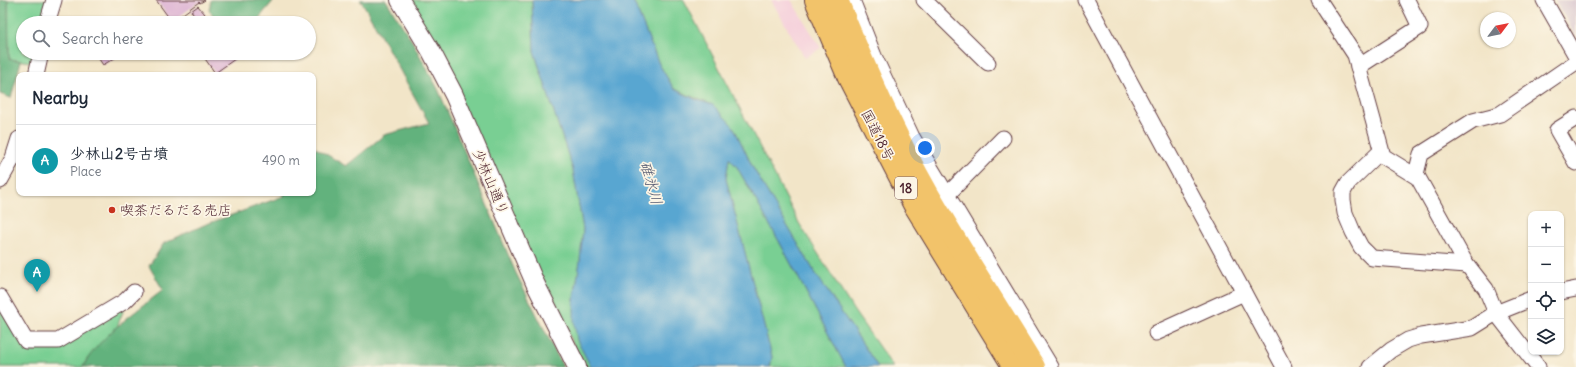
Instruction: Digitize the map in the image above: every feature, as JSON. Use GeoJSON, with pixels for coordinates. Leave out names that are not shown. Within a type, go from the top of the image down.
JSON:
{"type":"FeatureCollection","features":[{"type":"Feature","properties":{"kind":"highway","name":"国道18号"},"geometry":{"type":"LineString","coordinates":[[816,0],[849,78],[911,198],[1014,367]]}},
{"type":"Feature","properties":{"kind":"highway","name":"国道18号"},"geometry":{"type":"LineString","coordinates":[[837,0],[865,69],[892,126],[928,194],[1034,367]]}},
{"type":"Feature","properties":{"kind":"street"},"geometry":{"type":"LineString","coordinates":[[49,16],[54,0]]}},
{"type":"Feature","properties":{"kind":"street","name":"少林山通り"},"geometry":{"type":"LineString","coordinates":[[400,0],[432,51],[454,95],[535,283],[577,367]]}},
{"type":"Feature","properties":{"kind":"street"},"geometry":{"type":"LineString","coordinates":[[852,0],[874,56],[912,137],[946,196],[1051,367]]}},
{"type":"Feature","properties":{"kind":"street"},"geometry":{"type":"LineString","coordinates":[[924,0],[988,63]]}},
{"type":"Feature","properties":{"kind":"street"},"geometry":{"type":"LineString","coordinates":[[1086,0],[1284,367]]}},
{"type":"Feature","properties":{"kind":"street"},"geometry":{"type":"LineString","coordinates":[[1319,0],[1351,48],[1358,67],[1383,156],[1417,176]]}},
{"type":"Feature","properties":{"kind":"street"},"geometry":{"type":"LineString","coordinates":[[1358,67],[1420,28],[1407,0]]}},
{"type":"Feature","properties":{"kind":"street"},"geometry":{"type":"LineString","coordinates":[[1544,0],[1576,56]]}},
{"type":"Feature","properties":{"kind":"street"},"geometry":{"type":"LineString","coordinates":[[37,72],[39,60]]}},
{"type":"Feature","properties":{"kind":"street"},"geometry":{"type":"LineString","coordinates":[[1538,367],[1496,313],[1486,289],[1467,265],[1416,174],[1420,154],[1474,121],[1500,114],[1576,62]]}},
{"type":"Feature","properties":{"kind":"street"},"geometry":{"type":"LineString","coordinates":[[1576,118],[1557,130],[1576,163]]}},
{"type":"Feature","properties":{"kind":"street"},"geometry":{"type":"LineString","coordinates":[[946,196],[1003,138]]}},
{"type":"Feature","properties":{"kind":"street"},"geometry":{"type":"LineString","coordinates":[[0,167],[10,158],[16,147]]}},
{"type":"Feature","properties":{"kind":"street"},"geometry":{"type":"LineString","coordinates":[[0,181],[9,166],[16,148]]}},
{"type":"Feature","properties":{"kind":"street"},"geometry":{"type":"LineString","coordinates":[[1381,151],[1352,179],[1343,192],[1345,212],[1361,247],[1372,258],[1467,265]]}},
{"type":"Feature","properties":{"kind":"street"},"geometry":{"type":"LineString","coordinates":[[1564,291],[1576,289]]}},
{"type":"Feature","properties":{"kind":"street"},"geometry":{"type":"LineString","coordinates":[[0,297],[26,341],[46,341],[58,340],[125,301],[134,292]]}},
{"type":"Feature","properties":{"kind":"street"},"geometry":{"type":"LineString","coordinates":[[1156,334],[1244,293]]}},
{"type":"Feature","properties":{"kind":"street"},"geometry":{"type":"LineString","coordinates":[[1370,367],[1391,350],[1408,340],[1421,336],[1472,328],[1496,313],[1528,300]]}},
{"type":"Feature","properties":{"kind":"shaded area"},"geometry":{"type":"Polygon","coordinates":[[[771,0],[791,0],[821,48],[805,58],[771,0]]]}},
{"type":"Feature","properties":{"kind":"shaded area"},"geometry":{"type":"Polygon","coordinates":[[[1555,0],[1576,0],[1576,37],[1555,0]]]}},
{"type":"Feature","properties":{"kind":"green space"},"geometry":{"type":"Polygon","coordinates":[[[0,0],[8,0],[9,59],[21,61],[18,72],[16,72],[16,80],[11,98],[0,94],[0,0]]]}},
{"type":"Feature","properties":{"kind":"green space"},"geometry":{"type":"Polygon","coordinates":[[[8,0],[48,0],[45,16],[16,16],[16,60],[9,59],[8,0]]]}},
{"type":"Feature","properties":{"kind":"green space"},"geometry":{"type":"Polygon","coordinates":[[[211,0],[274,0],[261,16],[214,16],[209,10],[211,0]]]}},
{"type":"Feature","properties":{"kind":"green space"},"geometry":{"type":"Polygon","coordinates":[[[360,0],[386,0],[412,41],[438,89],[516,273],[563,367],[83,367],[89,356],[108,335],[163,290],[149,266],[164,243],[204,225],[284,196],[316,196],[316,148],[346,166],[384,135],[429,123],[360,0]]]}},
{"type":"Feature","properties":{"kind":"green space"},"geometry":{"type":"Polygon","coordinates":[[[409,0],[532,0],[534,51],[573,170],[583,229],[574,300],[577,340],[591,367],[586,367],[572,342],[409,0]]]}},
{"type":"Feature","properties":{"kind":"green space"},"geometry":{"type":"Polygon","coordinates":[[[633,0],[684,0],[799,223],[854,311],[893,367],[878,367],[814,271],[753,168],[733,126],[712,105],[674,89],[659,64],[633,0]]]}},
{"type":"Feature","properties":{"kind":"green space"},"geometry":{"type":"Polygon","coordinates":[[[16,60],[38,60],[38,63],[16,60]]]}},
{"type":"Feature","properties":{"kind":"green space"},"geometry":{"type":"Polygon","coordinates":[[[729,158],[737,167],[780,243],[846,367],[770,367],[772,357],[726,179],[729,158]]]}},
{"type":"Feature","properties":{"kind":"green space"},"geometry":{"type":"Polygon","coordinates":[[[0,303],[23,344],[45,345],[126,304],[117,327],[87,359],[83,367],[0,367],[0,303]]]}},
{"type":"Feature","properties":{"kind":"water","name":"碓氷川"},"geometry":{"type":"Polygon","coordinates":[[[532,0],[633,0],[659,64],[674,89],[695,99],[713,105],[733,126],[753,168],[814,271],[878,367],[846,367],[780,243],[737,167],[729,158],[726,179],[772,357],[770,367],[591,367],[577,340],[574,321],[574,300],[583,229],[573,170],[534,51],[532,0]]]}},
{"type":"Feature","properties":{"kind":"building"},"geometry":{"type":"Polygon","coordinates":[[[156,0],[205,0],[200,3],[199,2],[180,16],[168,16],[156,0]]]}},
{"type":"Feature","properties":{"kind":"building"},"geometry":{"type":"Polygon","coordinates":[[[198,6],[205,14],[202,16],[194,16],[191,11],[198,6]]]}},
{"type":"Feature","properties":{"kind":"building"},"geometry":{"type":"Polygon","coordinates":[[[100,60],[111,60],[103,65],[100,60]]]}},
{"type":"Feature","properties":{"kind":"building"},"geometry":{"type":"Polygon","coordinates":[[[206,60],[233,60],[216,72],[214,72],[206,60]]]}},
{"type":"Feature","properties":{"kind":"place","name":"喫茶だるだる売店"},"geometry":{"type":"Point","coordinates":[112,210]}},
{"type":"Feature","properties":{"kind":"place","name":"少林山2号古墳"},"geometry":{"type":"Point","coordinates":[37,292]}}]}
